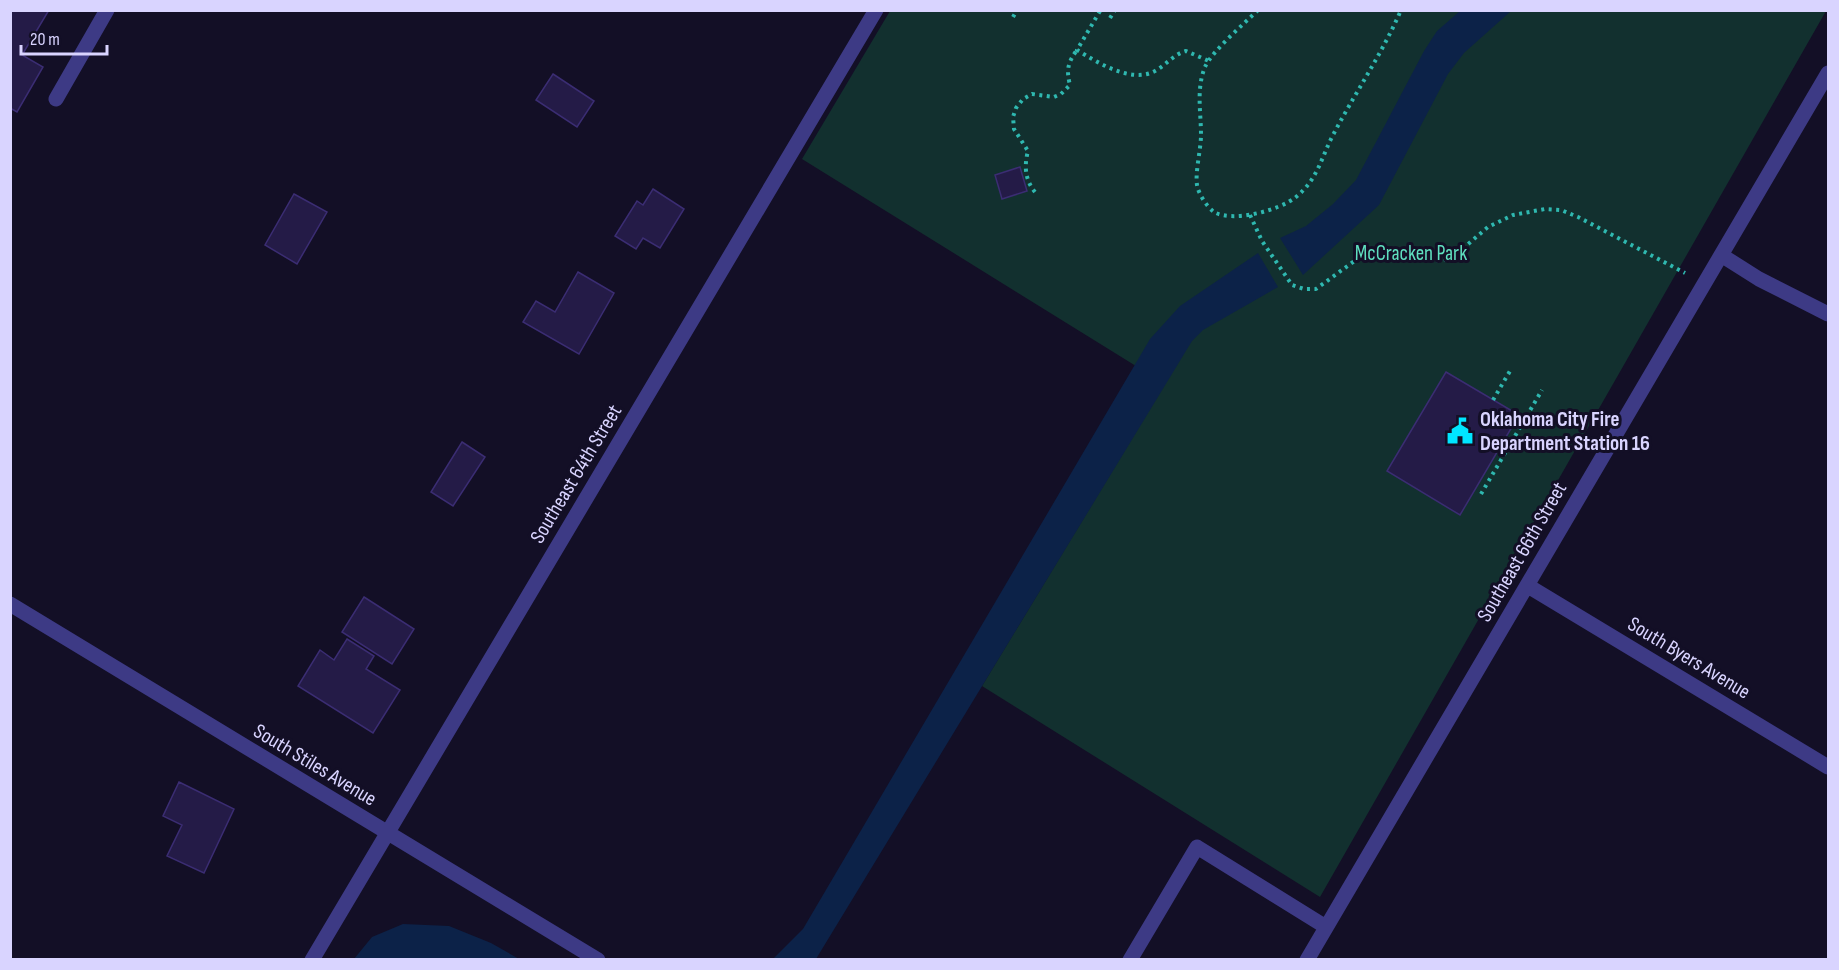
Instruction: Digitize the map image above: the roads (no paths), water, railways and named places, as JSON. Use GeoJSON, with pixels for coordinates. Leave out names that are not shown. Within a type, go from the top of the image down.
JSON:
{"type":"FeatureCollection","features":[{"type":"Feature","properties":{"kind":"street"},"geometry":{"type":"LineString","coordinates":[[56,99],[107,10]]}},
{"type":"Feature","properties":{"kind":"street","name":"Southeast 64th Street"},"geometry":{"type":"LineString","coordinates":[[312,960],[876,10]]}},
{"type":"Feature","properties":{"kind":"street","name":"Southeast 66th Street"},"geometry":{"type":"LineString","coordinates":[[1307,960],[1828,73]]}},
{"type":"Feature","properties":{"kind":"street"},"geometry":{"type":"LineString","coordinates":[[1721,255],[1759,279],[1828,314]]}},
{"type":"Feature","properties":{"kind":"street","name":"South Byers Avenue"},"geometry":{"type":"LineString","coordinates":[[1528,586],[1828,767]]}},
{"type":"Feature","properties":{"kind":"street","name":"South Stiles Avenue"},"geometry":{"type":"LineString","coordinates":[[10,604],[598,960]]}},
{"type":"Feature","properties":{"kind":"street"},"geometry":{"type":"LineString","coordinates":[[1130,960],[1197,847],[1326,927]]}},
{"type":"Feature","properties":{"kind":"water"},"geometry":{"type":"Polygon","coordinates":[[[1460,11],[1511,11],[1464,53],[1448,74],[1379,205],[1303,275],[1280,238],[1306,226],[1333,204],[1356,180],[1424,51],[1437,31],[1460,11]]]}},
{"type":"Feature","properties":{"kind":"water"},"geometry":{"type":"Polygon","coordinates":[[[1258,253],[1278,287],[1203,330],[1192,341],[816,959],[773,959],[803,929],[1150,339],[1180,306],[1258,253]]]}},
{"type":"Feature","properties":{"kind":"water"},"geometry":{"type":"Polygon","coordinates":[[[403,924],[449,926],[491,943],[519,959],[354,959],[372,937],[403,924]]]}},
{"type":"Feature","properties":{"kind":"place","name":"Oklahoma City Fire Department Station 16"},"geometry":{"type":"Point","coordinates":[1460,431]}},
{"type":"Feature","properties":{"kind":"park label","name":"McCracken Park"},"geometry":{"type":"Point","coordinates":[1411,253]}}]}
